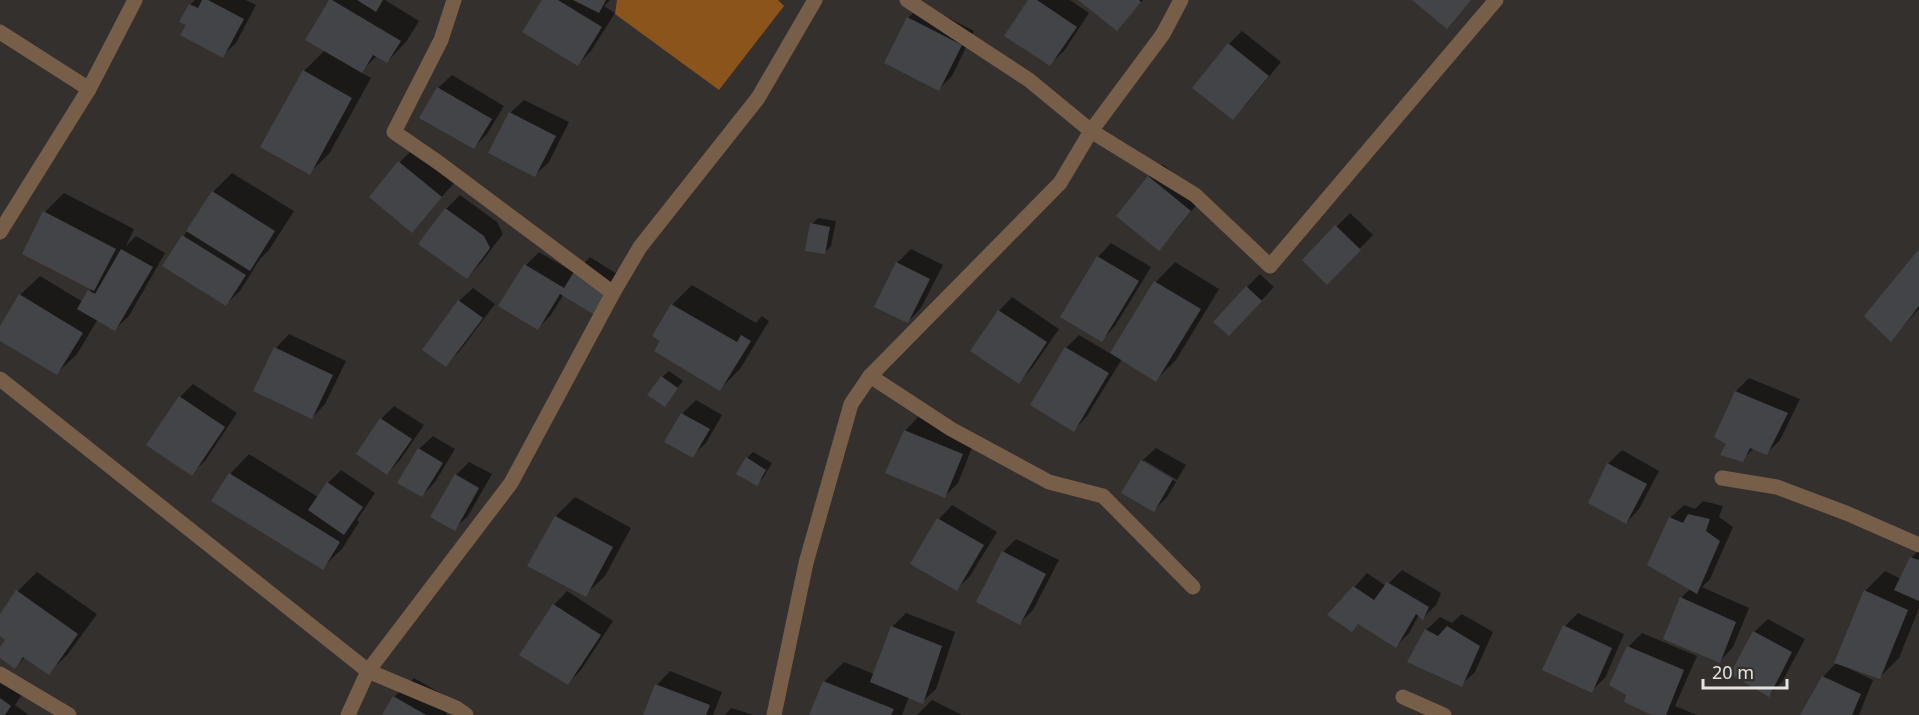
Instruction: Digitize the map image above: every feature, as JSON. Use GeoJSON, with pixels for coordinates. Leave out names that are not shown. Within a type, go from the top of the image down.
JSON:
{"type":"FeatureCollection","features":[{"type":"Feature","properties":{"kind":"street"},"geometry":{"type":"LineString","coordinates":[[0,232],[89,89],[135,0]]}},
{"type":"Feature","properties":{"kind":"street"},"geometry":{"type":"LineString","coordinates":[[454,0],[441,40],[394,132],[613,293]]}},
{"type":"Feature","properties":{"kind":"street"},"geometry":{"type":"LineString","coordinates":[[348,715],[368,671],[511,483],[640,247],[758,98],[815,0]]}},
{"type":"Feature","properties":{"kind":"street"},"geometry":{"type":"LineString","coordinates":[[907,0],[1029,80],[1091,131],[1195,195],[1270,266],[1496,0]]}},
{"type":"Feature","properties":{"kind":"street"},"geometry":{"type":"LineString","coordinates":[[774,715],[806,563],[851,404],[870,376],[1060,183],[1091,131],[1163,34],[1181,0]]}},
{"type":"Feature","properties":{"kind":"street"},"geometry":{"type":"LineString","coordinates":[[0,32],[89,89]]}},
{"type":"Feature","properties":{"kind":"street"},"geometry":{"type":"LineString","coordinates":[[870,376],[951,429],[1049,482],[1103,496],[1193,587]]}},
{"type":"Feature","properties":{"kind":"street"},"geometry":{"type":"LineString","coordinates":[[0,379],[368,671],[456,708],[466,715]]}},
{"type":"Feature","properties":{"kind":"street"},"geometry":{"type":"LineString","coordinates":[[1722,478],[1777,487],[1846,513],[1919,545]]}},
{"type":"Feature","properties":{"kind":"street"},"geometry":{"type":"LineString","coordinates":[[0,674],[69,715]]}},
{"type":"Feature","properties":{"kind":"street"},"geometry":{"type":"LineString","coordinates":[[1403,697],[1444,715]]}},
{"type":"Feature","properties":{"kind":"shaded area"},"geometry":{"type":"Polygon","coordinates":[[[617,0],[778,0],[784,6],[719,90],[615,14],[617,0]]]}},
{"type":"Feature","properties":{"kind":"building"},"geometry":{"type":"Polygon","coordinates":[[[202,0],[208,0],[244,19],[223,58],[180,35],[186,25],[179,22],[189,4],[198,8],[202,0]]]}},
{"type":"Feature","properties":{"kind":"building"},"geometry":{"type":"Polygon","coordinates":[[[329,0],[401,41],[387,63],[373,55],[362,73],[305,40],[329,0]]]}},
{"type":"Feature","properties":{"kind":"building"},"geometry":{"type":"Polygon","coordinates":[[[357,0],[383,0],[376,12],[357,0]]]}},
{"type":"Feature","properties":{"kind":"building"},"geometry":{"type":"Polygon","coordinates":[[[542,0],[558,0],[602,27],[578,66],[522,32],[542,0]]]}},
{"type":"Feature","properties":{"kind":"building"},"geometry":{"type":"Polygon","coordinates":[[[573,0],[606,0],[599,13],[573,0]]]}},
{"type":"Feature","properties":{"kind":"building"},"geometry":{"type":"Polygon","coordinates":[[[1028,0],[1037,0],[1077,27],[1050,66],[1004,36],[1028,0]]]}},
{"type":"Feature","properties":{"kind":"building"},"geometry":{"type":"Polygon","coordinates":[[[1078,0],[1139,0],[1141,2],[1117,31],[1078,0]]]}},
{"type":"Feature","properties":{"kind":"building"},"geometry":{"type":"Polygon","coordinates":[[[1412,0],[1471,0],[1447,29],[1412,0]]]}},
{"type":"Feature","properties":{"kind":"building"},"geometry":{"type":"Polygon","coordinates":[[[907,17],[962,45],[939,91],[884,63],[907,17]]]}},
{"type":"Feature","properties":{"kind":"building"},"geometry":{"type":"Polygon","coordinates":[[[1228,43],[1269,76],[1233,120],[1192,88],[1228,43]]]}},
{"type":"Feature","properties":{"kind":"building"},"geometry":{"type":"Polygon","coordinates":[[[303,70],[352,98],[310,175],[260,147],[303,70]]]}},
{"type":"Feature","properties":{"kind":"building"},"geometry":{"type":"Polygon","coordinates":[[[437,87],[492,119],[474,149],[419,118],[437,87]]]}},
{"type":"Feature","properties":{"kind":"building"},"geometry":{"type":"Polygon","coordinates":[[[509,112],[556,136],[535,177],[488,153],[509,112]]]}},
{"type":"Feature","properties":{"kind":"building"},"geometry":{"type":"Polygon","coordinates":[[[398,161],[442,197],[412,233],[369,197],[398,161]]]}},
{"type":"Feature","properties":{"kind":"building"},"geometry":{"type":"Polygon","coordinates":[[[1148,176],[1191,211],[1159,251],[1116,216],[1148,176]]]}},
{"type":"Feature","properties":{"kind":"building"},"geometry":{"type":"Polygon","coordinates":[[[212,191],[275,231],[250,271],[186,231],[212,191]]]}},
{"type":"Feature","properties":{"kind":"building"},"geometry":{"type":"Polygon","coordinates":[[[445,208],[484,236],[490,248],[467,279],[418,244],[445,208]]]}},
{"type":"Feature","properties":{"kind":"building"},"geometry":{"type":"Polygon","coordinates":[[[43,211],[116,249],[94,291],[22,254],[43,211]]]}},
{"type":"Feature","properties":{"kind":"building"},"geometry":{"type":"Polygon","coordinates":[[[810,223],[830,227],[825,254],[805,251],[810,223]]]}},
{"type":"Feature","properties":{"kind":"building"},"geometry":{"type":"Polygon","coordinates":[[[1335,225],[1361,250],[1327,285],[1302,260],[1335,225]]]}},
{"type":"Feature","properties":{"kind":"building"},"geometry":{"type":"Polygon","coordinates":[[[182,235],[246,275],[226,306],[162,266],[182,235]]]}},
{"type":"Feature","properties":{"kind":"building"},"geometry":{"type":"Polygon","coordinates":[[[121,249],[153,267],[115,331],[77,309],[88,290],[95,294],[121,249]]]}},
{"type":"Feature","properties":{"kind":"building"},"geometry":{"type":"Polygon","coordinates":[[[1919,249],[1919,306],[1891,342],[1864,316],[1919,249]]]}},
{"type":"Feature","properties":{"kind":"building"},"geometry":{"type":"Polygon","coordinates":[[[1097,256],[1139,281],[1102,342],[1060,317],[1097,256]]]}},
{"type":"Feature","properties":{"kind":"building"},"geometry":{"type":"Polygon","coordinates":[[[896,262],[930,279],[908,323],[874,307],[896,262]]]}},
{"type":"Feature","properties":{"kind":"building"},"geometry":{"type":"Polygon","coordinates":[[[524,264],[564,288],[575,270],[613,293],[598,317],[560,294],[538,330],[498,306],[524,264]]]}},
{"type":"Feature","properties":{"kind":"building"},"geometry":{"type":"Polygon","coordinates":[[[1154,281],[1201,309],[1156,382],[1110,353],[1154,281]]]}},
{"type":"Feature","properties":{"kind":"building"},"geometry":{"type":"Polygon","coordinates":[[[1246,286],[1262,301],[1229,336],[1213,322],[1246,286]]]}},
{"type":"Feature","properties":{"kind":"building"},"geometry":{"type":"Polygon","coordinates":[[[19,294],[83,333],[57,375],[0,341],[0,326],[19,294]]]}},
{"type":"Feature","properties":{"kind":"building"},"geometry":{"type":"Polygon","coordinates":[[[458,300],[483,318],[446,367],[422,350],[458,300]]]}},
{"type":"Feature","properties":{"kind":"building"},"geometry":{"type":"Polygon","coordinates":[[[671,304],[737,342],[741,335],[751,341],[720,391],[654,351],[660,341],[652,336],[671,304]]]}},
{"type":"Feature","properties":{"kind":"building"},"geometry":{"type":"Polygon","coordinates":[[[998,310],[1047,342],[1019,384],[970,351],[998,310]]]}},
{"type":"Feature","properties":{"kind":"building"},"geometry":{"type":"Polygon","coordinates":[[[274,347],[333,375],[312,419],[253,391],[274,347]]]}},
{"type":"Feature","properties":{"kind":"building"},"geometry":{"type":"Polygon","coordinates":[[[1065,347],[1109,373],[1074,432],[1030,405],[1065,347]]]}},
{"type":"Feature","properties":{"kind":"building"},"geometry":{"type":"Polygon","coordinates":[[[661,376],[678,388],[665,407],[647,395],[661,376]]]}},
{"type":"Feature","properties":{"kind":"building"},"geometry":{"type":"Polygon","coordinates":[[[1735,391],[1788,413],[1767,455],[1750,448],[1743,462],[1720,455],[1726,444],[1714,437],[1735,391]]]}},
{"type":"Feature","properties":{"kind":"building"},"geometry":{"type":"Polygon","coordinates":[[[179,396],[225,427],[192,476],[146,445],[179,396]]]}},
{"type":"Feature","properties":{"kind":"building"},"geometry":{"type":"Polygon","coordinates":[[[681,413],[710,429],[693,458],[664,442],[681,413]]]}},
{"type":"Feature","properties":{"kind":"building"},"geometry":{"type":"Polygon","coordinates":[[[380,418],[412,439],[387,475],[356,454],[380,418]]]}},
{"type":"Feature","properties":{"kind":"building"},"geometry":{"type":"Polygon","coordinates":[[[904,430],[963,454],[945,498],[885,473],[904,430]]]}},
{"type":"Feature","properties":{"kind":"building"},"geometry":{"type":"Polygon","coordinates":[[[418,448],[443,463],[422,497],[397,483],[418,448]]]}},
{"type":"Feature","properties":{"kind":"building"},"geometry":{"type":"Polygon","coordinates":[[[746,457],[766,470],[757,486],[736,474],[746,457]]]}},
{"type":"Feature","properties":{"kind":"building"},"geometry":{"type":"Polygon","coordinates":[[[1141,460],[1173,479],[1154,512],[1121,493],[1141,460]]]}},
{"type":"Feature","properties":{"kind":"building"},"geometry":{"type":"Polygon","coordinates":[[[1607,463],[1647,484],[1626,524],[1588,503],[1607,463]]]}},
{"type":"Feature","properties":{"kind":"building"},"geometry":{"type":"Polygon","coordinates":[[[229,473],[340,542],[323,570],[211,501],[229,473]]]}},
{"type":"Feature","properties":{"kind":"building"},"geometry":{"type":"Polygon","coordinates":[[[455,474],[479,488],[455,531],[430,517],[455,474]]]}},
{"type":"Feature","properties":{"kind":"building"},"geometry":{"type":"Polygon","coordinates":[[[327,482],[363,507],[344,535],[308,510],[327,482]]]}},
{"type":"Feature","properties":{"kind":"building"},"geometry":{"type":"Polygon","coordinates":[[[1688,514],[1710,519],[1706,531],[1720,541],[1697,594],[1647,565],[1669,517],[1683,523],[1688,514]]]}},
{"type":"Feature","properties":{"kind":"building"},"geometry":{"type":"Polygon","coordinates":[[[555,516],[613,547],[586,597],[527,566],[555,516]]]}},
{"type":"Feature","properties":{"kind":"building"},"geometry":{"type":"Polygon","coordinates":[[[937,518],[984,545],[957,591],[910,564],[937,518]]]}},
{"type":"Feature","properties":{"kind":"building"},"geometry":{"type":"Polygon","coordinates":[[[1002,551],[1046,574],[1020,625],[976,602],[1002,551]]]}},
{"type":"Feature","properties":{"kind":"building"},"geometry":{"type":"Polygon","coordinates":[[[1910,557],[1919,560],[1919,601],[1894,590],[1910,557]]]}},
{"type":"Feature","properties":{"kind":"building"},"geometry":{"type":"Polygon","coordinates":[[[1387,582],[1429,607],[1423,620],[1416,614],[1396,648],[1358,624],[1352,632],[1327,615],[1353,586],[1374,600],[1387,582]]]}},
{"type":"Feature","properties":{"kind":"building"},"geometry":{"type":"Polygon","coordinates":[[[16,590],[78,634],[49,675],[23,657],[15,669],[0,658],[0,647],[5,640],[0,636],[0,614],[16,590]]]}},
{"type":"Feature","properties":{"kind":"building"},"geometry":{"type":"Polygon","coordinates":[[[1864,590],[1908,610],[1880,679],[1834,663],[1864,590]]]}},
{"type":"Feature","properties":{"kind":"building"},"geometry":{"type":"Polygon","coordinates":[[[1680,597],[1736,622],[1720,663],[1663,639],[1680,597]]]}},
{"type":"Feature","properties":{"kind":"building"},"geometry":{"type":"Polygon","coordinates":[[[553,604],[601,635],[568,685],[519,655],[553,604]]]}},
{"type":"Feature","properties":{"kind":"building"},"geometry":{"type":"Polygon","coordinates":[[[1563,625],[1612,648],[1592,693],[1542,670],[1563,625]]]}},
{"type":"Feature","properties":{"kind":"building"},"geometry":{"type":"Polygon","coordinates":[[[891,626],[942,646],[923,704],[870,682],[891,626]]]}},
{"type":"Feature","properties":{"kind":"building"},"geometry":{"type":"Polygon","coordinates":[[[1447,626],[1480,646],[1462,687],[1407,662],[1425,629],[1438,636],[1447,626]]]}},
{"type":"Feature","properties":{"kind":"building"},"geometry":{"type":"Polygon","coordinates":[[[1753,631],[1792,652],[1769,697],[1730,674],[1753,631]]]}},
{"type":"Feature","properties":{"kind":"building"},"geometry":{"type":"Polygon","coordinates":[[[1627,646],[1684,670],[1666,715],[1652,715],[1624,702],[1626,695],[1609,685],[1627,646]]]}},
{"type":"Feature","properties":{"kind":"building"},"geometry":{"type":"Polygon","coordinates":[[[1822,676],[1861,694],[1852,715],[1800,715],[1822,676]]]}},
{"type":"Feature","properties":{"kind":"building"},"geometry":{"type":"Polygon","coordinates":[[[823,681],[894,709],[891,715],[809,715],[823,681]]]}},
{"type":"Feature","properties":{"kind":"building"},"geometry":{"type":"Polygon","coordinates":[[[655,684],[710,705],[706,715],[643,715],[655,684]]]}},
{"type":"Feature","properties":{"kind":"building"},"geometry":{"type":"Polygon","coordinates":[[[393,696],[426,715],[382,715],[393,696]]]}},
{"type":"Feature","properties":{"kind":"building"},"geometry":{"type":"Polygon","coordinates":[[[0,698],[11,706],[5,715],[0,715],[0,698]]]}}]}
